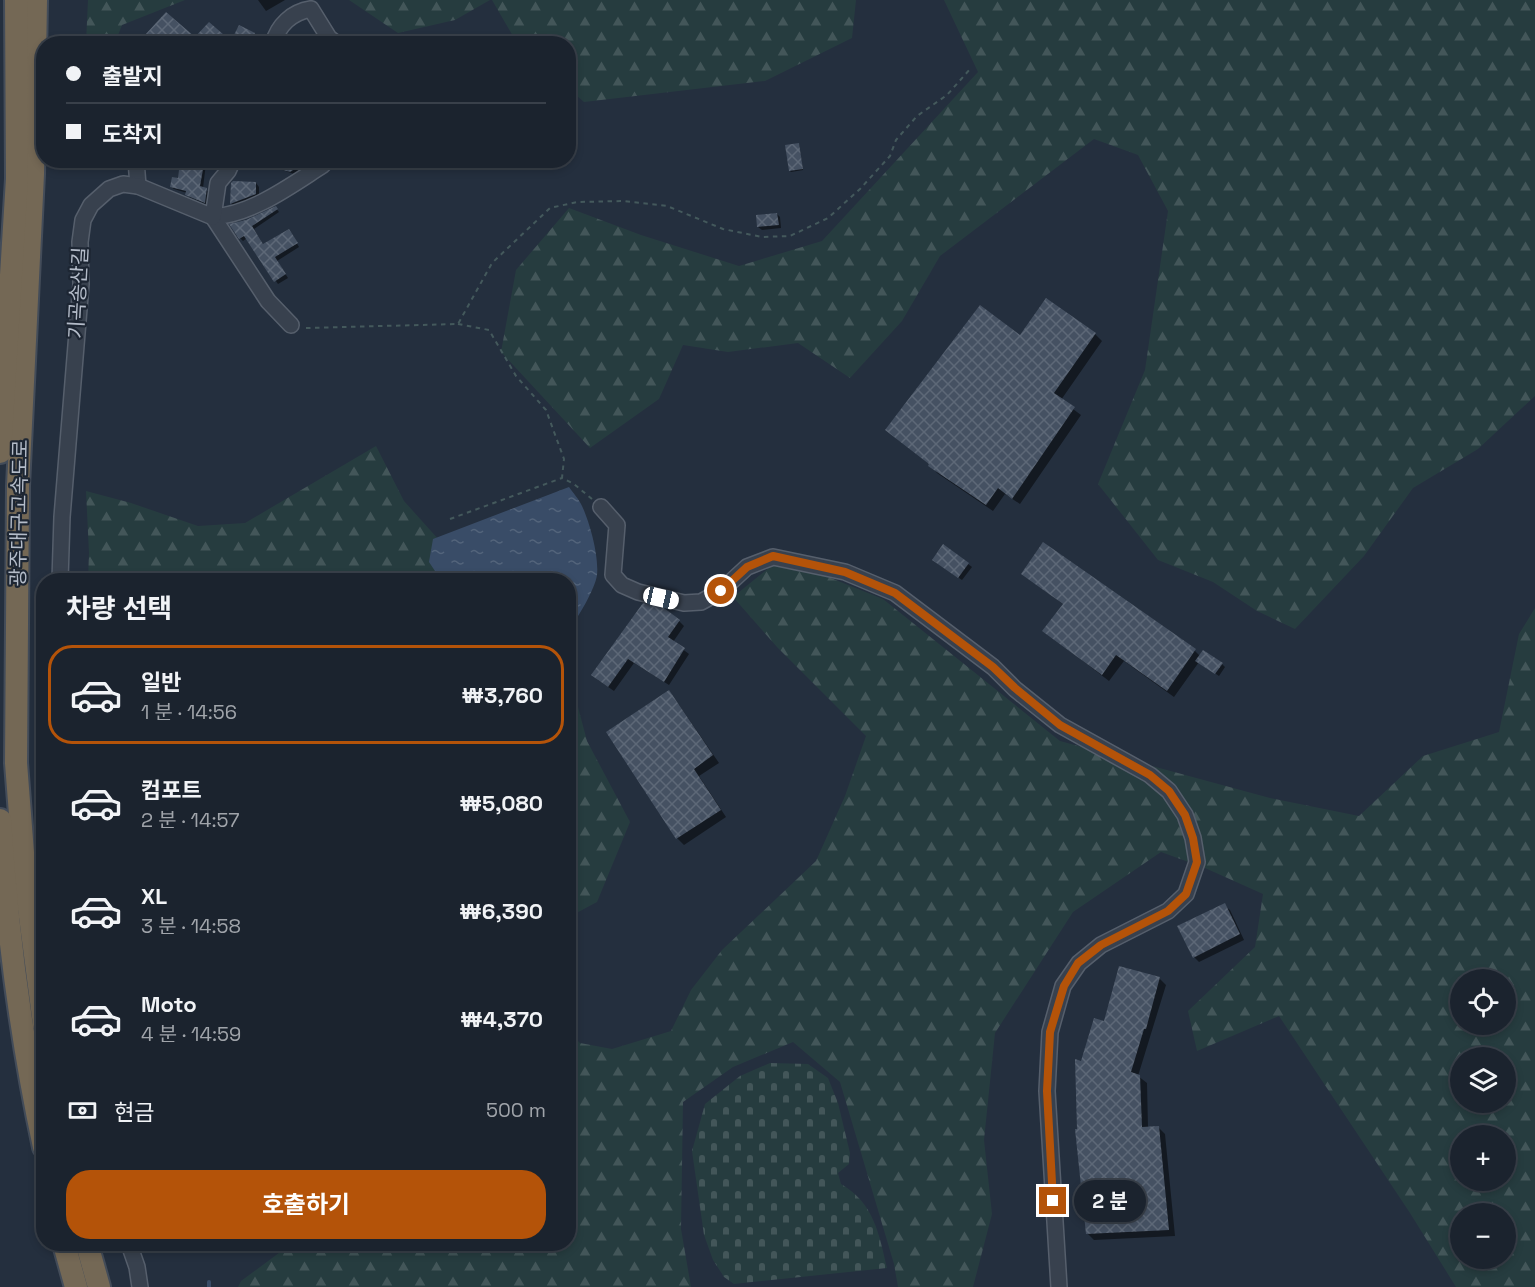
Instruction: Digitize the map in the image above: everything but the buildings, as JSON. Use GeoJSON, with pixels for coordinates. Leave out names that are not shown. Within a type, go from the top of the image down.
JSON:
{"type":"FeatureCollection","features":[{"type":"Feature","properties":{"kind":"highway","name":"광주대구고속도로"},"geometry":{"type":"LineString","coordinates":[[0,452],[17,179],[16,0]]}},
{"type":"Feature","properties":{"kind":"highway","name":"광주대구고속도로"},"geometry":{"type":"LineString","coordinates":[[36,0],[33,174],[18,486],[16,763],[25,878],[36,963]]}},
{"type":"Feature","properties":{"kind":"highway"},"geometry":{"type":"LineString","coordinates":[[0,820],[15,990],[36,1104]]}},
{"type":"Feature","properties":{"kind":"highway"},"geometry":{"type":"LineString","coordinates":[[66,1251],[76,1287]]}},
{"type":"Feature","properties":{"kind":"highway"},"geometry":{"type":"LineString","coordinates":[[89,1251],[99,1287]]}},
{"type":"Feature","properties":{"kind":"street"},"geometry":{"type":"LineString","coordinates":[[277,36],[282,25],[297,11],[311,9],[328,36]]}},
{"type":"Feature","properties":{"kind":"street"},"geometry":{"type":"LineString","coordinates":[[137,168],[138,186]]}},
{"type":"Feature","properties":{"kind":"street"},"geometry":{"type":"LineString","coordinates":[[229,168],[218,183],[213,217],[268,301],[291,325]]}},
{"type":"Feature","properties":{"kind":"street"},"geometry":{"type":"LineString","coordinates":[[213,217],[227,216],[248,209],[318,168]]}},
{"type":"Feature","properties":{"kind":"street","name":"기곡송산길"},"geometry":{"type":"LineString","coordinates":[[60,573],[62,518],[81,284],[80,242],[83,220],[91,205],[109,189],[123,184],[138,186],[213,217]]}},
{"type":"Feature","properties":{"kind":"street"},"geometry":{"type":"LineString","coordinates":[[601,507],[618,525],[613,575],[622,585],[638,592],[684,603],[701,603],[721,591],[747,567],[773,556],[845,572],[895,593],[993,667],[1060,725],[1150,775],[1169,791],[1185,815],[1193,838],[1197,862],[1186,894],[1168,911],[1101,945],[1078,963],[1064,986],[1050,1032],[1047,1091],[1059,1287]]}},
{"type":"Feature","properties":{"kind":"street"},"geometry":{"type":"LineString","coordinates":[[131,1251],[140,1287]]}},
{"type":"Feature","properties":{"kind":"path"},"geometry":{"type":"LineString","coordinates":[[458,324],[492,263],[550,208],[577,202],[624,201],[667,206],[723,229],[762,237],[790,236],[828,218],[860,189],[890,156],[896,140],[917,117],[947,95],[971,68]]}},
{"type":"Feature","properties":{"kind":"path"},"geometry":{"type":"LineString","coordinates":[[291,325],[313,328],[458,324],[489,330],[516,376],[546,410],[564,459],[562,478]]}},
{"type":"Feature","properties":{"kind":"path"},"geometry":{"type":"LineString","coordinates":[[450,519],[562,478],[574,484],[601,507]]}},
{"type":"Feature","properties":{"kind":"green space"},"geometry":{"type":"Polygon","coordinates":[[[88,0],[185,0],[122,25],[118,36],[86,36],[88,0]]]}},
{"type":"Feature","properties":{"kind":"green space"},"geometry":{"type":"Polygon","coordinates":[[[349,0],[490,0],[455,20],[398,33],[349,0]]]}},
{"type":"Feature","properties":{"kind":"green space"},"geometry":{"type":"Polygon","coordinates":[[[492,0],[856,0],[852,38],[765,81],[584,102],[576,95],[576,36],[513,36],[492,0]]]}},
{"type":"Feature","properties":{"kind":"green space"},"geometry":{"type":"Polygon","coordinates":[[[944,0],[1535,0],[1535,396],[1478,449],[1413,488],[1364,556],[1295,629],[1257,611],[1213,582],[1158,560],[1098,484],[1145,370],[1168,211],[1138,155],[1094,139],[940,256],[902,321],[850,378],[798,343],[728,352],[683,345],[659,399],[590,448],[501,352],[516,270],[569,208],[641,235],[739,266],[822,241],[978,72],[944,0]]]}},
{"type":"Feature","properties":{"kind":"green space"},"geometry":{"type":"Polygon","coordinates":[[[376,446],[404,501],[469,573],[88,573],[86,491],[131,503],[198,526],[245,523],[376,446]]]}},
{"type":"Feature","properties":{"kind":"green space"},"geometry":{"type":"Polygon","coordinates":[[[781,558],[883,599],[1060,741],[1270,798],[1359,816],[1423,756],[1499,732],[1519,634],[1535,608],[1535,1287],[1456,1287],[1410,1213],[1279,1016],[1197,1051],[1188,1011],[1255,947],[1263,894],[1205,868],[1161,852],[1073,912],[995,1033],[984,1140],[992,1214],[973,1287],[898,1287],[894,1264],[840,1082],[793,1042],[733,1067],[683,1102],[681,1229],[691,1287],[238,1287],[241,1281],[282,1251],[576,1251],[576,1039],[580,1043],[612,1049],[671,1031],[691,990],[722,950],[816,861],[845,796],[866,736],[777,647],[733,597],[781,558]]]}},
{"type":"Feature","properties":{"kind":"green space"},"geometry":{"type":"Polygon","coordinates":[[[576,699],[587,741],[630,822],[597,902],[576,913],[576,699]]]}},
{"type":"Feature","properties":{"kind":"green space"},"geometry":{"type":"Polygon","coordinates":[[[770,1063],[808,1064],[828,1078],[838,1103],[850,1153],[849,1164],[838,1173],[841,1184],[861,1200],[868,1210],[878,1231],[887,1268],[734,1284],[724,1277],[713,1260],[704,1235],[692,1151],[705,1104],[740,1076],[770,1063]]]}},
{"type":"Feature","properties":{"kind":"water"},"geometry":{"type":"Polygon","coordinates":[[[569,487],[581,503],[588,521],[595,549],[596,581],[576,618],[576,573],[436,573],[429,562],[433,539],[569,487]]]}},
{"type":"Feature","properties":{"kind":"waterway"},"geometry":{"type":"LineString","coordinates":[[209,1282],[209,1287]]}},
{"type":"Feature","properties":{"kind":"route"},"geometry":{"type":"LineString","coordinates":[[721,591],[747,567],[773,556],[845,572],[895,593],[993,667],[1060,725],[1150,775],[1169,791],[1185,815],[1193,838],[1197,862],[1186,894],[1168,911],[1101,945],[1078,963],[1064,986],[1050,1032],[1047,1091],[1053,1201]]}}]}
